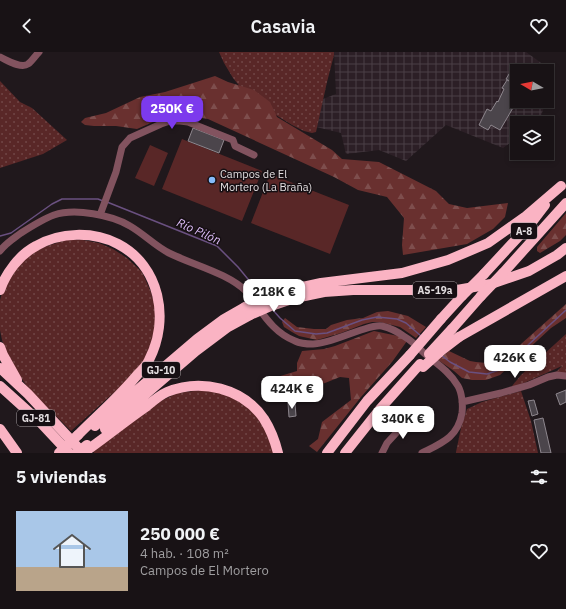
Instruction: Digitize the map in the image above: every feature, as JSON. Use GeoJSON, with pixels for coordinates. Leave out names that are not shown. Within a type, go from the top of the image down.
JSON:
{"type":"FeatureCollection","features":[{"type":"Feature","properties":{"kind":"highway","name":"A-8"},"geometry":{"type":"LineString","coordinates":[[327,453],[367,401],[462,296],[532,222],[564,184]]}},
{"type":"Feature","properties":{"kind":"highway","name":"AS-19a"},"geometry":{"type":"LineString","coordinates":[[292,294],[322,283],[402,273],[448,260],[488,242],[526,216],[564,184]]}},
{"type":"Feature","properties":{"kind":"highway","name":"A-8"},"geometry":{"type":"LineString","coordinates":[[345,453],[380,409],[421,366],[481,296],[566,204]]}},
{"type":"Feature","properties":{"kind":"highway"},"geometry":{"type":"LineString","coordinates":[[0,290],[3,281],[13,266],[24,254],[35,246],[53,239],[69,235],[83,234],[102,238],[118,244],[134,255],[146,269],[155,285],[160,306],[160,327],[156,345],[149,362],[130,384],[77,453]]}},
{"type":"Feature","properties":{"kind":"highway","name":"AS-19a"},"geometry":{"type":"LineString","coordinates":[[292,294],[353,290],[457,290],[491,284],[529,271],[566,248]]}},
{"type":"Feature","properties":{"kind":"highway"},"geometry":{"type":"LineString","coordinates":[[421,366],[459,337],[566,276]]}},
{"type":"Feature","properties":{"kind":"highway","name":"GJ-10"},"geometry":{"type":"LineString","coordinates":[[84,445],[196,351],[247,311],[271,306],[292,294]]}},
{"type":"Feature","properties":{"kind":"highway"},"geometry":{"type":"LineString","coordinates":[[0,347],[17,379],[28,394]]}},
{"type":"Feature","properties":{"kind":"highway"},"geometry":{"type":"LineString","coordinates":[[0,368],[84,445]]}},
{"type":"Feature","properties":{"kind":"highway"},"geometry":{"type":"LineString","coordinates":[[64,453],[84,445],[165,393],[183,387],[202,385],[217,387],[234,394],[250,404],[264,419],[274,438],[278,453]]}},
{"type":"Feature","properties":{"kind":"highway","name":"GJ-81"},"geometry":{"type":"LineString","coordinates":[[0,386],[41,423],[69,453]]}},
{"type":"Feature","properties":{"kind":"highway","name":"GJ-81"},"geometry":{"type":"LineString","coordinates":[[0,429],[17,453]]}},
{"type":"Feature","properties":{"kind":"highway"},"geometry":{"type":"LineString","coordinates":[[59,453],[84,445]]}},
{"type":"Feature","properties":{"kind":"street"},"geometry":{"type":"LineString","coordinates":[[0,57],[17,65],[26,65],[39,52]]}},
{"type":"Feature","properties":{"kind":"street"},"geometry":{"type":"LineString","coordinates":[[100,215],[116,172],[122,147],[130,138],[161,124],[170,121],[188,122],[233,140],[234,146],[254,155]]}},
{"type":"Feature","properties":{"kind":"street"},"geometry":{"type":"LineString","coordinates":[[0,251],[6,244],[46,218],[66,213],[88,213],[100,215],[130,226],[168,253],[229,278],[247,292],[265,317],[277,330],[295,341],[313,344],[328,341],[372,326],[383,326],[393,329],[406,337],[450,376],[458,386],[461,393],[461,420],[456,430],[446,441],[422,453]]}},
{"type":"Feature","properties":{"kind":"street"},"geometry":{"type":"LineString","coordinates":[[462,402],[501,393],[548,377],[557,375],[566,376]]}},
{"type":"Feature","properties":{"kind":"street"},"geometry":{"type":"LineString","coordinates":[[382,453],[387,443],[398,431],[420,422]]}},
{"type":"Feature","properties":{"kind":"shaded area"},"geometry":{"type":"Polygon","coordinates":[[[219,52],[334,52],[316,132],[312,133],[304,131],[292,125],[250,99],[233,78],[219,52]]]}},
{"type":"Feature","properties":{"kind":"shaded area"},"geometry":{"type":"Polygon","coordinates":[[[334,52],[526,52],[543,64],[510,64],[510,108],[544,108],[541,116],[510,116],[510,143],[503,148],[446,125],[406,161],[379,150],[346,154],[341,133],[316,127],[323,99],[336,94],[334,52]]]}},
{"type":"Feature","properties":{"kind":"shaded area"},"geometry":{"type":"Polygon","coordinates":[[[0,81],[20,102],[32,108],[67,140],[43,154],[0,168],[0,81]]]}},
{"type":"Feature","properties":{"kind":"shaded area","name":"Campos de El Mortero (La Braña)"},"geometry":{"type":"Polygon","coordinates":[[[182,139],[262,171],[242,221],[162,189],[182,139]]]}},
{"type":"Feature","properties":{"kind":"shaded area"},"geometry":{"type":"Polygon","coordinates":[[[150,145],[168,153],[154,186],[135,178],[150,145]]]}},
{"type":"Feature","properties":{"kind":"shaded area","name":"Campos de El Mortero (La Braña)"},"geometry":{"type":"Polygon","coordinates":[[[270,174],[349,205],[330,254],[251,223],[270,174]]]}},
{"type":"Feature","properties":{"kind":"shaded area"},"geometry":{"type":"Polygon","coordinates":[[[66,240],[83,240],[99,243],[113,249],[127,258],[142,272],[151,292],[156,310],[155,334],[149,353],[137,372],[71,431],[28,388],[11,363],[2,340],[0,330],[0,300],[3,289],[13,271],[29,254],[66,240]]]}},
{"type":"Feature","properties":{"kind":"shaded area"},"geometry":{"type":"Polygon","coordinates":[[[566,334],[566,375],[555,373],[562,366],[515,387],[512,386],[521,375],[566,334]]]}},
{"type":"Feature","properties":{"kind":"shaded area"},"geometry":{"type":"Polygon","coordinates":[[[202,390],[222,393],[243,403],[258,417],[269,435],[274,453],[94,453],[92,450],[159,402],[177,393],[202,390]]]}},
{"type":"Feature","properties":{"kind":"shaded area"},"geometry":{"type":"Polygon","coordinates":[[[521,391],[531,421],[538,453],[456,453],[461,428],[467,409],[482,402],[521,391]]]}},
{"type":"Feature","properties":{"kind":"green space"},"geometry":{"type":"Polygon","coordinates":[[[215,76],[228,82],[254,90],[270,102],[277,117],[332,150],[342,159],[379,162],[436,191],[449,204],[467,208],[508,203],[505,217],[493,229],[467,244],[403,255],[402,245],[404,218],[387,197],[358,190],[334,177],[208,119],[170,113],[137,129],[116,126],[85,125],[81,122],[85,118],[106,113],[140,97],[165,92],[215,76]]]}},
{"type":"Feature","properties":{"kind":"green space"},"geometry":{"type":"Polygon","coordinates":[[[566,213],[566,235],[560,241],[540,253],[537,251],[537,247],[566,213]]]}},
{"type":"Feature","properties":{"kind":"green space"},"geometry":{"type":"Polygon","coordinates":[[[566,304],[566,318],[551,328],[500,375],[486,380],[462,378],[438,360],[449,351],[470,361],[487,363],[496,361],[506,356],[521,344],[566,304]]]}},
{"type":"Feature","properties":{"kind":"green space"},"geometry":{"type":"Polygon","coordinates":[[[388,311],[408,316],[426,327],[416,338],[400,327],[380,322],[372,322],[317,340],[299,336],[284,327],[282,322],[285,318],[297,327],[326,329],[331,325],[347,320],[363,318],[377,312],[388,311]]]}},
{"type":"Feature","properties":{"kind":"green space"},"geometry":{"type":"Polygon","coordinates":[[[374,331],[398,336],[407,341],[392,362],[361,397],[317,452],[309,446],[318,439],[322,422],[351,400],[349,378],[340,377],[303,389],[277,401],[266,389],[267,380],[297,371],[297,363],[302,351],[324,349],[335,346],[374,331]]]}},
{"type":"Feature","properties":{"kind":"building"},"geometry":{"type":"Polygon","coordinates":[[[510,72],[510,81],[506,79],[510,72]]]}},
{"type":"Feature","properties":{"kind":"building"},"geometry":{"type":"Polygon","coordinates":[[[507,80],[510,82],[510,108],[513,108],[500,130],[491,125],[488,130],[479,125],[487,109],[491,111],[497,101],[498,102],[504,89],[502,88],[507,80]]]}},
{"type":"Feature","properties":{"kind":"building"},"geometry":{"type":"Polygon","coordinates":[[[193,128],[224,140],[219,153],[188,141],[193,128]]]}},
{"type":"Feature","properties":{"kind":"building"},"geometry":{"type":"Polygon","coordinates":[[[566,390],[566,402],[560,405],[556,394],[566,390]]]}},
{"type":"Feature","properties":{"kind":"building"},"geometry":{"type":"Polygon","coordinates":[[[534,400],[538,414],[532,416],[528,401],[534,400]]]}},
{"type":"Feature","properties":{"kind":"building"},"geometry":{"type":"Polygon","coordinates":[[[288,403],[295,403],[296,416],[289,417],[288,403]]]}},
{"type":"Feature","properties":{"kind":"building"},"geometry":{"type":"Polygon","coordinates":[[[543,418],[551,453],[541,453],[534,420],[543,418]]]}},
{"type":"Feature","properties":{"kind":"waterway","name":"Río Pilón"},"geometry":{"type":"LineString","coordinates":[[0,236],[11,233],[52,204],[62,199],[98,199],[103,201]]}},
{"type":"Feature","properties":{"kind":"waterway","name":"Río Pilón"},"geometry":{"type":"LineString","coordinates":[[107,202],[217,246],[238,267],[261,295]]}},
{"type":"Feature","properties":{"kind":"waterway","name":"Río Pilón"},"geometry":{"type":"LineString","coordinates":[[272,309],[295,331],[316,334],[327,333],[362,320],[377,317],[397,319],[406,323],[421,336]]}},
{"type":"Feature","properties":{"kind":"waterway","name":"Río Pilón"},"geometry":{"type":"LineString","coordinates":[[441,355],[450,362],[469,372],[487,374],[502,369],[566,310]]}},
{"type":"Feature","properties":{"kind":"place","name":"Campos de El Mortero (La Braña)"},"geometry":{"type":"Point","coordinates":[212,180]}}]}
